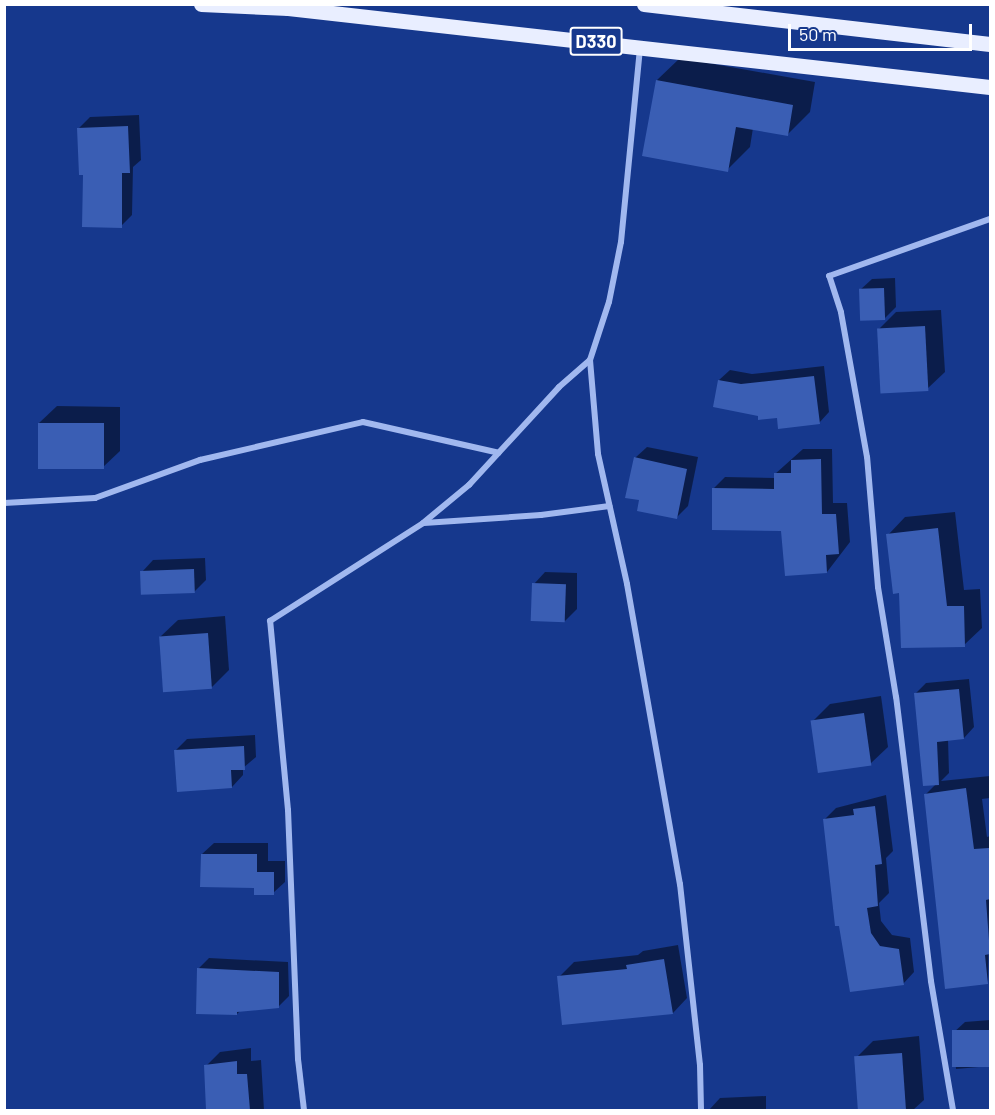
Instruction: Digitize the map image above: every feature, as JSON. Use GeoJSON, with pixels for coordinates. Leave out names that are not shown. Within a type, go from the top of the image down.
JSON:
{"type":"FeatureCollection","features":[{"type":"Feature","properties":{"kind":"main road","name":"D330"},"geometry":{"type":"LineString","coordinates":[[201,4],[288,8],[640,45],[990,87]]}},
{"type":"Feature","properties":{"kind":"main road"},"geometry":{"type":"LineString","coordinates":[[644,4],[990,44]]}},
{"type":"Feature","properties":{"kind":"street"},"geometry":{"type":"LineString","coordinates":[[640,45],[621,242],[609,302],[590,360],[598,454],[627,584],[642,686],[667,798],[692,988],[701,1110]]}},
{"type":"Feature","properties":{"kind":"street"},"geometry":{"type":"LineString","coordinates":[[953,1110],[931,981],[896,697],[878,587],[867,457],[841,312],[829,276],[990,219]]}},
{"type":"Feature","properties":{"kind":"street"},"geometry":{"type":"LineString","coordinates":[[304,1110],[298,1059],[287,799],[270,621],[423,523],[469,485],[559,387],[590,360]]}},
{"type":"Feature","properties":{"kind":"street"},"geometry":{"type":"LineString","coordinates":[[4,503],[95,498],[200,460],[363,422],[499,453]]}},
{"type":"Feature","properties":{"kind":"street"},"geometry":{"type":"LineString","coordinates":[[423,523],[541,515],[609,506]]}},
{"type":"Feature","properties":{"kind":"building"},"geometry":{"type":"Polygon","coordinates":[[[656,80],[793,105],[788,136],[736,127],[728,172],[642,156],[656,80]]]}},
{"type":"Feature","properties":{"kind":"building"},"geometry":{"type":"Polygon","coordinates":[[[128,126],[130,173],[122,173],[122,228],[82,227],[83,175],[79,175],[77,128],[128,126]]]}},
{"type":"Feature","properties":{"kind":"building"},"geometry":{"type":"Polygon","coordinates":[[[884,288],[885,320],[860,321],[859,289],[884,288]]]}},
{"type":"Feature","properties":{"kind":"building"},"geometry":{"type":"Polygon","coordinates":[[[925,326],[928,391],[880,393],[877,329],[925,326]]]}},
{"type":"Feature","properties":{"kind":"building"},"geometry":{"type":"Polygon","coordinates":[[[814,376],[820,424],[778,429],[777,418],[758,420],[758,416],[713,407],[718,380],[741,384],[814,376]]]}},
{"type":"Feature","properties":{"kind":"building"},"geometry":{"type":"Polygon","coordinates":[[[38,423],[104,423],[104,469],[38,469],[38,423]]]}},
{"type":"Feature","properties":{"kind":"building"},"geometry":{"type":"Polygon","coordinates":[[[634,457],[687,469],[677,519],[637,511],[639,500],[625,498],[634,457]]]}},
{"type":"Feature","properties":{"kind":"building"},"geometry":{"type":"Polygon","coordinates":[[[821,459],[822,514],[836,514],[839,554],[826,555],[827,573],[785,576],[781,531],[712,530],[712,488],[774,489],[774,473],[791,473],[791,460],[821,459]]]}},
{"type":"Feature","properties":{"kind":"building"},"geometry":{"type":"Polygon","coordinates":[[[938,528],[947,606],[964,606],[965,647],[901,648],[899,593],[893,594],[886,534],[938,528]]]}},
{"type":"Feature","properties":{"kind":"building"},"geometry":{"type":"Polygon","coordinates":[[[194,569],[195,593],[141,595],[140,571],[194,569]]]}},
{"type":"Feature","properties":{"kind":"building"},"geometry":{"type":"Polygon","coordinates":[[[532,583],[566,584],[565,622],[531,621],[532,583]]]}},
{"type":"Feature","properties":{"kind":"building"},"geometry":{"type":"Polygon","coordinates":[[[208,633],[212,689],[163,692],[159,636],[208,633]]]}},
{"type":"Feature","properties":{"kind":"building"},"geometry":{"type":"Polygon","coordinates":[[[959,689],[964,739],[937,742],[939,785],[923,786],[914,693],[959,689]]]}},
{"type":"Feature","properties":{"kind":"building"},"geometry":{"type":"Polygon","coordinates":[[[864,713],[871,765],[818,773],[811,721],[864,713]]]}},
{"type":"Feature","properties":{"kind":"building"},"geometry":{"type":"Polygon","coordinates":[[[244,746],[245,770],[231,770],[232,788],[177,792],[174,750],[244,746]]]}},
{"type":"Feature","properties":{"kind":"building"},"geometry":{"type":"Polygon","coordinates":[[[966,788],[974,849],[989,848],[990,899],[986,900],[990,954],[985,955],[988,984],[945,989],[924,794],[966,788]]]}},
{"type":"Feature","properties":{"kind":"building"},"geometry":{"type":"Polygon","coordinates":[[[875,806],[882,864],[875,865],[878,906],[867,908],[871,933],[880,946],[899,949],[904,985],[850,992],[839,926],[835,926],[823,819],[854,815],[853,809],[875,806]]]}},
{"type":"Feature","properties":{"kind":"building"},"geometry":{"type":"Polygon","coordinates":[[[201,854],[257,854],[257,872],[274,872],[274,895],[254,895],[254,888],[200,887],[201,854]]]}},
{"type":"Feature","properties":{"kind":"building"},"geometry":{"type":"Polygon","coordinates":[[[664,959],[673,1014],[562,1025],[557,976],[627,969],[626,965],[664,959]]]}},
{"type":"Feature","properties":{"kind":"building"},"geometry":{"type":"Polygon","coordinates":[[[197,968],[279,972],[279,1008],[237,1012],[237,1015],[196,1014],[197,968]]]}},
{"type":"Feature","properties":{"kind":"building"},"geometry":{"type":"Polygon","coordinates":[[[952,1030],[990,1030],[990,1067],[952,1067],[952,1030]]]}},
{"type":"Feature","properties":{"kind":"building"},"geometry":{"type":"Polygon","coordinates":[[[902,1053],[906,1110],[858,1110],[854,1056],[902,1053]]]}},
{"type":"Feature","properties":{"kind":"building"},"geometry":{"type":"Polygon","coordinates":[[[237,1061],[237,1074],[247,1074],[250,1110],[206,1110],[204,1065],[237,1061]]]}}]}
